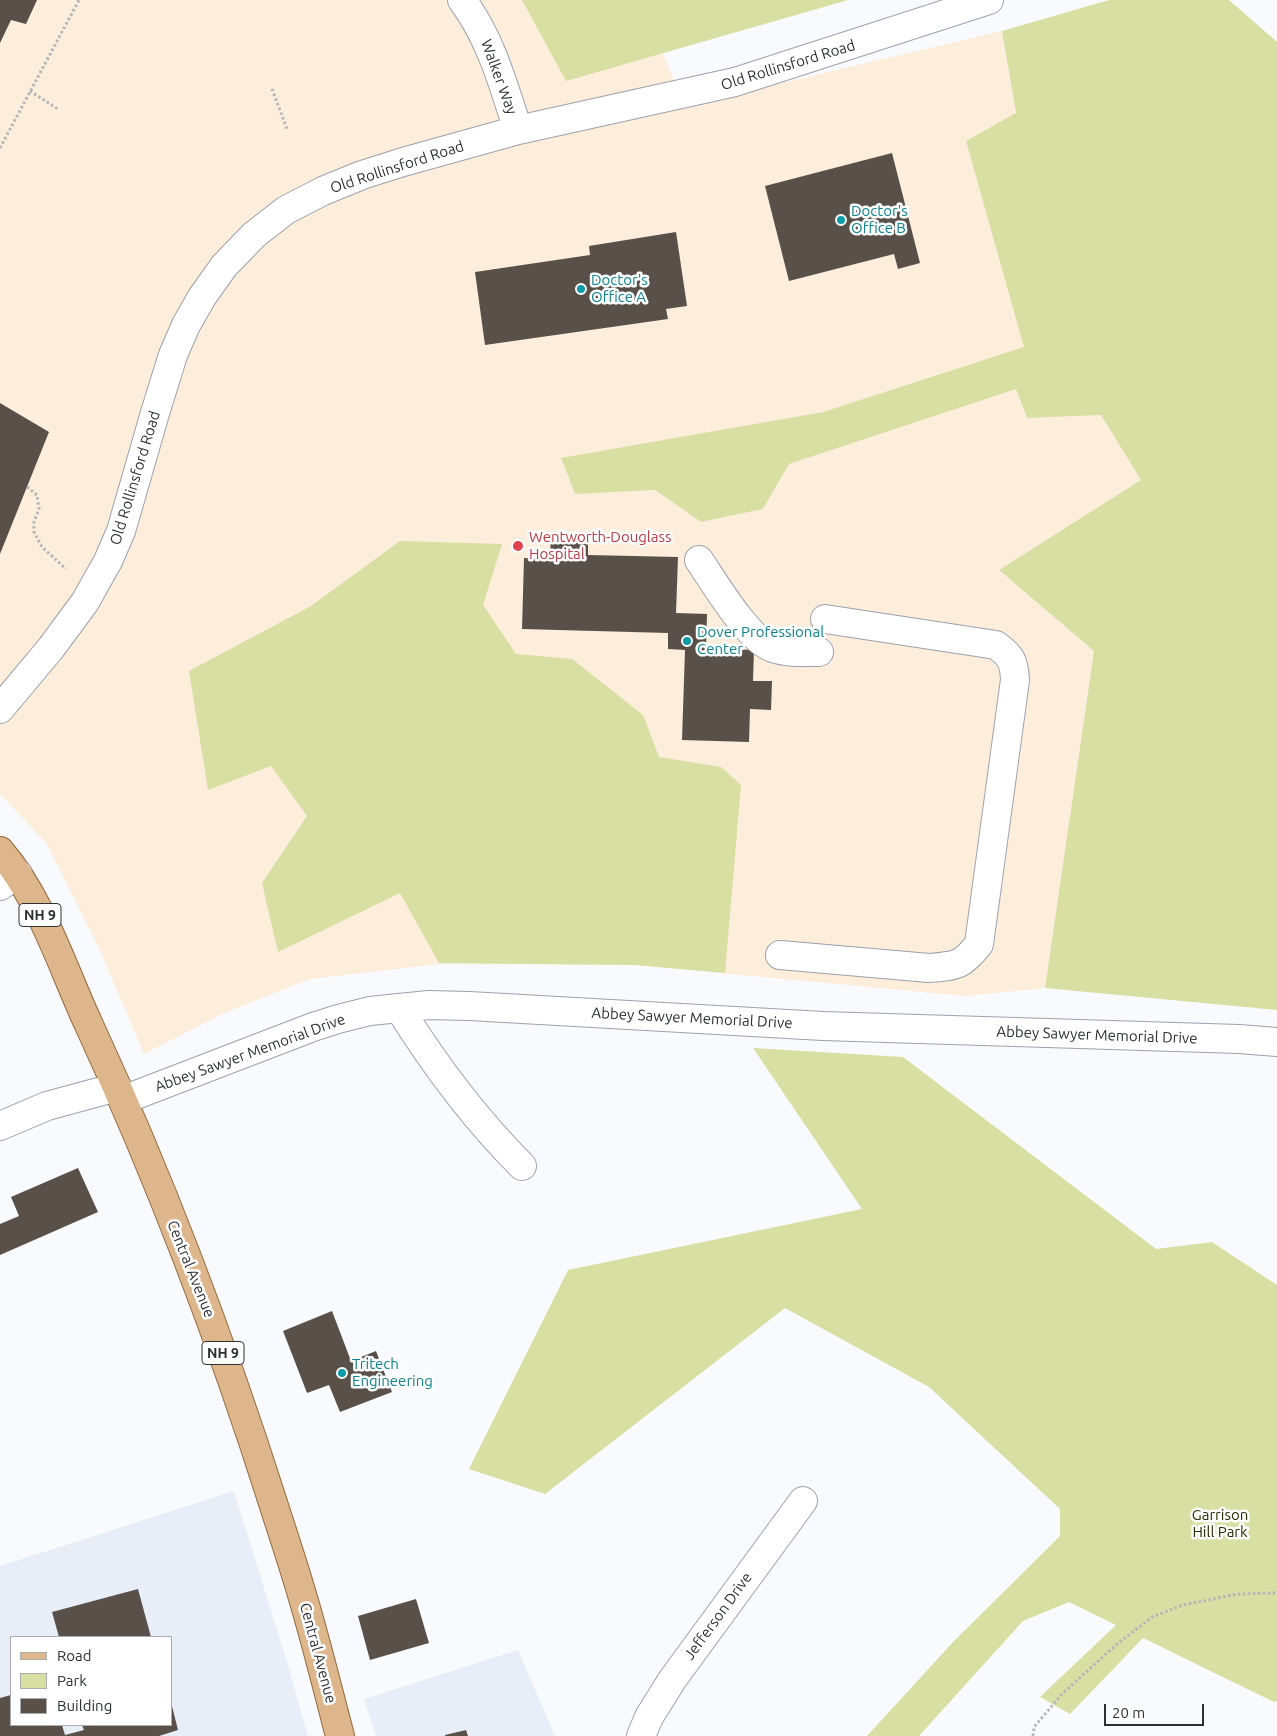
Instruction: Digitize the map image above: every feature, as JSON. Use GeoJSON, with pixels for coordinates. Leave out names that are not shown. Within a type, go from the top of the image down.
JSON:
{"type":"FeatureCollection","features":[{"type":"Feature","properties":{"kind":"main road","name":"Central Avenue"},"geometry":{"type":"LineString","coordinates":[[0,851],[9,880],[39,912],[120,1093],[213,1324],[252,1436],[300,1587],[340,1736]]}},
{"type":"Feature","properties":{"kind":"street","name":"Walker Way"},"geometry":{"type":"LineString","coordinates":[[462,0],[484,34],[497,65],[518,130]]}},
{"type":"Feature","properties":{"kind":"street","name":"Old Rollinsford Road"},"geometry":{"type":"LineString","coordinates":[[0,709],[51,648],[85,602],[108,561],[121,531],[142,454],[173,355],[186,325],[202,297],[224,266],[254,235],[286,210],[323,191],[362,175],[402,162],[518,130],[736,82],[990,0]]}},
{"type":"Feature","properties":{"kind":"street"},"geometry":{"type":"LineString","coordinates":[[699,560],[758,639],[772,648],[819,652]]}},
{"type":"Feature","properties":{"kind":"street"},"geometry":{"type":"LineString","coordinates":[[780,955],[929,968],[950,966],[968,959],[979,944],[1013,690],[1014,665],[1007,653],[996,645],[824,619]]}},
{"type":"Feature","properties":{"kind":"street","name":"Abbey Sawyer Memorial Drive"},"geometry":{"type":"LineString","coordinates":[[0,1126],[47,1106],[120,1093],[313,1027],[370,1011],[429,1006],[469,1006],[823,1026],[1239,1039],[1277,1042]]}},
{"type":"Feature","properties":{"kind":"street"},"geometry":{"type":"LineString","coordinates":[[399,1008],[468,1107],[498,1142],[522,1166]]}},
{"type":"Feature","properties":{"kind":"street","name":"Jefferson Drive"},"geometry":{"type":"LineString","coordinates":[[641,1736],[649,1717],[672,1680],[803,1500]]}},
{"type":"Feature","properties":{"kind":"path"},"geometry":{"type":"LineString","coordinates":[[0,148],[80,0]]}},
{"type":"Feature","properties":{"kind":"path"},"geometry":{"type":"LineString","coordinates":[[272,89],[287,129]]}},
{"type":"Feature","properties":{"kind":"path"},"geometry":{"type":"LineString","coordinates":[[30,91],[58,109]]}},
{"type":"Feature","properties":{"kind":"path"},"geometry":{"type":"LineString","coordinates":[[27,487],[37,495],[39,509],[34,522],[34,532],[42,546],[66,569]]}},
{"type":"Feature","properties":{"kind":"path"},"geometry":{"type":"LineString","coordinates":[[1033,1736],[1034,1726],[1063,1693],[1116,1645],[1152,1617],[1183,1605],[1238,1594],[1277,1593]]}},
{"type":"Feature","properties":{"kind":"shaded area","name":"Wentworth-Douglass Hospital"},"geometry":{"type":"Polygon","coordinates":[[[0,0],[522,0],[566,80],[663,53],[684,106],[1002,31],[1016,114],[966,141],[1025,347],[823,412],[561,459],[575,494],[655,490],[701,522],[763,509],[789,464],[1016,389],[1027,418],[1101,415],[1142,480],[999,570],[1094,651],[1045,988],[965,996],[635,965],[439,964],[310,979],[224,1013],[144,1054],[97,944],[47,844],[0,794],[0,0]]]}},
{"type":"Feature","properties":{"kind":"shaded area"},"geometry":{"type":"Polygon","coordinates":[[[234,1491],[308,1736],[0,1736],[0,1566],[234,1491]]]}},
{"type":"Feature","properties":{"kind":"shaded area"},"geometry":{"type":"Polygon","coordinates":[[[518,1650],[555,1736],[376,1736],[364,1699],[518,1650]]]}},
{"type":"Feature","properties":{"kind":"green space"},"geometry":{"type":"Polygon","coordinates":[[[522,0],[848,0],[566,81],[522,0]]]}},
{"type":"Feature","properties":{"kind":"green space"},"geometry":{"type":"Polygon","coordinates":[[[1109,0],[1229,0],[1277,42],[1277,1010],[1045,988],[1094,651],[999,570],[1141,480],[1101,415],[1027,418],[1016,389],[789,464],[763,509],[701,522],[655,490],[575,494],[561,458],[823,412],[1024,347],[966,141],[1016,113],[1002,31],[1109,0]]]}},
{"type":"Feature","properties":{"kind":"green space"},"geometry":{"type":"Polygon","coordinates":[[[400,541],[502,544],[483,605],[516,654],[572,659],[643,715],[659,757],[721,767],[741,785],[725,973],[635,965],[439,963],[400,893],[278,952],[262,883],[307,816],[271,766],[208,790],[189,671],[311,606],[400,541]]]}},
{"type":"Feature","properties":{"kind":"green space","name":"Garrison Hill Park"},"geometry":{"type":"Polygon","coordinates":[[[753,1048],[903,1057],[1156,1249],[1212,1242],[1277,1285],[1277,1701],[1274,1702],[1143,1638],[1070,1714],[1040,1697],[1116,1625],[1069,1602],[1023,1621],[919,1736],[867,1736],[954,1641],[1060,1536],[1060,1509],[929,1387],[785,1308],[545,1494],[469,1469],[568,1270],[862,1209],[753,1048]]]}},
{"type":"Feature","properties":{"kind":"building"},"geometry":{"type":"Polygon","coordinates":[[[0,0],[37,0],[26,24],[11,20],[0,43],[0,0]]]}},
{"type":"Feature","properties":{"kind":"building","name":"Doctor's Office B"},"geometry":{"type":"Polygon","coordinates":[[[892,153],[920,263],[898,269],[894,254],[789,281],[765,186],[892,153]]]}},
{"type":"Feature","properties":{"kind":"building","name":"Doctor's Office A"},"geometry":{"type":"Polygon","coordinates":[[[676,232],[687,306],[666,309],[668,319],[485,345],[475,272],[590,255],[589,246],[676,232]]]}},
{"type":"Feature","properties":{"kind":"building"},"geometry":{"type":"Polygon","coordinates":[[[0,403],[49,432],[0,554],[0,403]]]}},
{"type":"Feature","properties":{"kind":"building","name":"Dover Professional Center"},"geometry":{"type":"Polygon","coordinates":[[[551,533],[588,535],[588,555],[678,557],[676,613],[707,614],[706,648],[754,650],[753,681],[772,681],[771,710],[750,709],[749,742],[682,740],[685,650],[668,649],[668,633],[522,629],[524,558],[550,559],[551,533]]]}},
{"type":"Feature","properties":{"kind":"building"},"geometry":{"type":"Polygon","coordinates":[[[78,1168],[98,1212],[0,1255],[0,1224],[19,1216],[11,1197],[78,1168]]]}},
{"type":"Feature","properties":{"kind":"building","name":"Tritech Engineering"},"geometry":{"type":"Polygon","coordinates":[[[332,1311],[351,1361],[376,1351],[392,1392],[340,1412],[329,1385],[307,1393],[283,1331],[332,1311]]]}},
{"type":"Feature","properties":{"kind":"building"},"geometry":{"type":"Polygon","coordinates":[[[138,1589],[151,1636],[59,1636],[52,1612],[138,1589]]]}},
{"type":"Feature","properties":{"kind":"building"},"geometry":{"type":"Polygon","coordinates":[[[416,1599],[429,1643],[370,1660],[358,1616],[416,1599]]]}},
{"type":"Feature","properties":{"kind":"building"},"geometry":{"type":"Polygon","coordinates":[[[10,1695],[10,1726],[62,1726],[65,1735],[84,1730],[82,1726],[172,1726],[172,1706],[178,1730],[159,1736],[0,1736],[0,1698],[10,1695]]]}},
{"type":"Feature","properties":{"kind":"building"},"geometry":{"type":"Polygon","coordinates":[[[466,1730],[468,1736],[445,1736],[445,1735],[466,1730]]]}},
{"type":"Feature","properties":{"kind":"place","name":"Doctor's Office B"},"geometry":{"type":"Point","coordinates":[841,220]}},
{"type":"Feature","properties":{"kind":"place","name":"Doctor's Office A"},"geometry":{"type":"Point","coordinates":[581,289]}},
{"type":"Feature","properties":{"kind":"place","name":"Wentworth-Douglass Hospital"},"geometry":{"type":"Point","coordinates":[518,546]}},
{"type":"Feature","properties":{"kind":"place","name":"Dover Professional Center"},"geometry":{"type":"Point","coordinates":[687,641]}},
{"type":"Feature","properties":{"kind":"place","name":"Tritech Engineering"},"geometry":{"type":"Point","coordinates":[342,1373]}}]}
